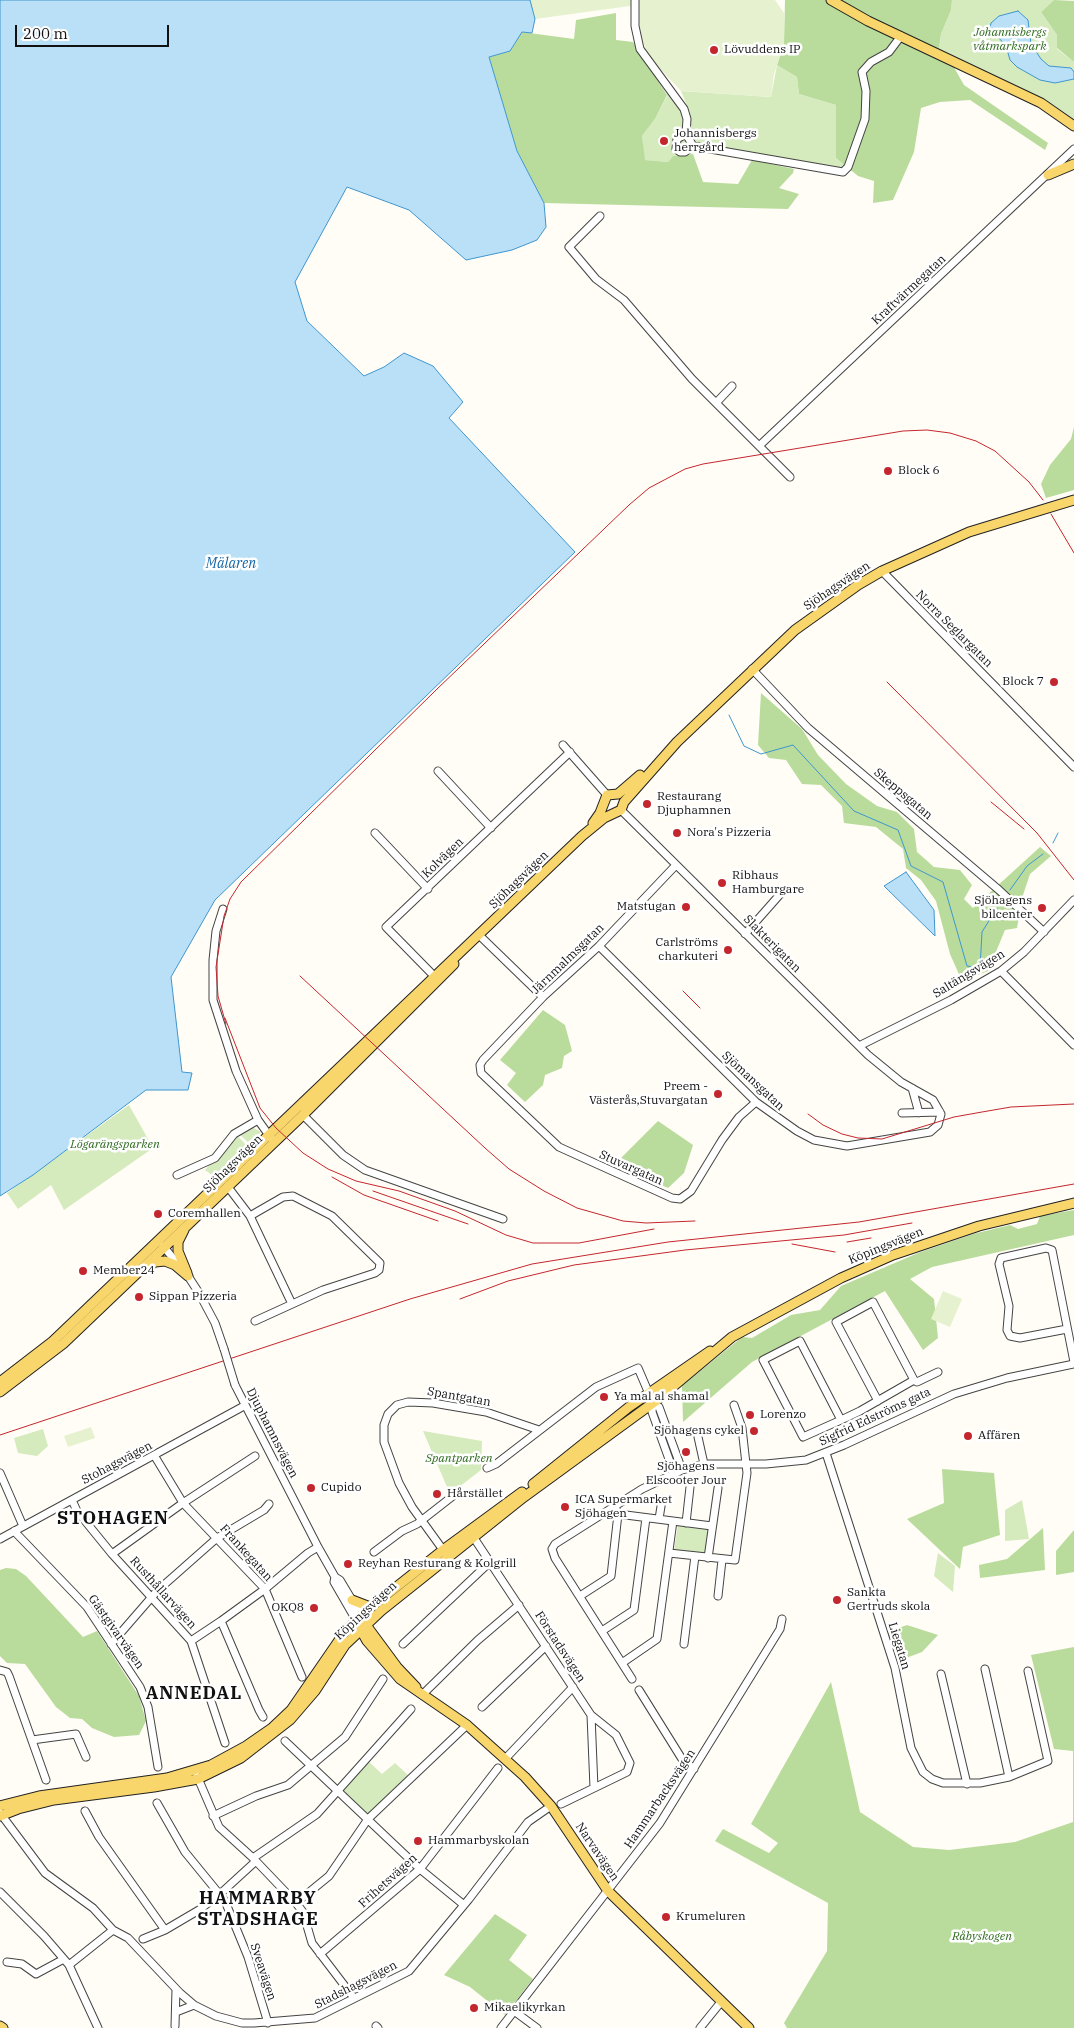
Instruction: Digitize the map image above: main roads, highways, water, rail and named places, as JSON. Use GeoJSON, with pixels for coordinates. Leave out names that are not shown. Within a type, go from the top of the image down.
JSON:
{"type":"FeatureCollection","features":[{"type":"Feature","properties":{"kind":"main road"},"geometry":{"type":"LineString","coordinates":[[831,0],[900,36],[1041,103],[1074,126]]}},
{"type":"Feature","properties":{"kind":"main road"},"geometry":{"type":"LineString","coordinates":[[1048,175],[1074,164]]}},
{"type":"Feature","properties":{"kind":"main road","name":"Sjöhagsvägen"},"geometry":{"type":"LineString","coordinates":[[582,836],[600,813],[607,795],[618,794],[677,742],[795,630],[858,585],[882,571],[969,532],[1074,500]]}},
{"type":"Feature","properties":{"kind":"main road","name":"Sjöhagsvägen"},"geometry":{"type":"LineString","coordinates":[[0,1392],[32,1369],[88,1320],[135,1274],[161,1244],[187,1225],[271,1138],[300,1112],[476,938],[582,836],[619,808],[677,742]]}},
{"type":"Feature","properties":{"kind":"main road"},"geometry":{"type":"LineString","coordinates":[[603,804],[606,810],[619,808],[618,794]]}},
{"type":"Feature","properties":{"kind":"main road","name":"Sjöhagsvägen"},"geometry":{"type":"LineString","coordinates":[[0,1382],[42,1350],[164,1242],[194,1212],[198,1204],[225,1184]]}},
{"type":"Feature","properties":{"kind":"main road","name":"Köpingsvägen"},"geometry":{"type":"LineString","coordinates":[[1,1815],[54,1800],[154,1787],[196,1775],[241,1758],[276,1733],[315,1691],[338,1651],[361,1622],[370,1607],[446,1553],[648,1393],[699,1357],[781,1309],[893,1255],[979,1226],[1074,1203]]}},
{"type":"Feature","properties":{"kind":"main road"},"geometry":{"type":"LineString","coordinates":[[135,1274],[155,1262],[165,1261],[188,1276],[178,1251],[178,1242],[187,1225]]}},
{"type":"Feature","properties":{"kind":"main road"},"geometry":{"type":"LineString","coordinates":[[32,1369],[42,1350],[49,1348],[72,1328],[88,1320]]}},
{"type":"Feature","properties":{"kind":"main road","name":"Köpingsvägen"},"geometry":{"type":"LineString","coordinates":[[471,1534],[652,1403],[721,1345]]}},
{"type":"Feature","properties":{"kind":"main road","name":"Köpingsvägen"},"geometry":{"type":"LineString","coordinates":[[0,1806],[39,1796],[196,1775],[246,1746],[272,1728],[291,1710],[308,1688],[344,1633],[376,1615],[446,1553]]}},
{"type":"Feature","properties":{"kind":"main road"},"geometry":{"type":"LineString","coordinates":[[361,1622],[389,1598],[393,1589]]}},
{"type":"Feature","properties":{"kind":"main road"},"geometry":{"type":"LineString","coordinates":[[352,1600],[370,1607]]}},
{"type":"Feature","properties":{"kind":"main road"},"geometry":{"type":"LineString","coordinates":[[376,1615],[372,1627],[377,1641]]}},
{"type":"Feature","properties":{"kind":"main road","name":"Narvavägen"},"geometry":{"type":"LineString","coordinates":[[361,1622],[422,1695]]}},
{"type":"Feature","properties":{"kind":"main road","name":"Narvavägen"},"geometry":{"type":"LineString","coordinates":[[361,1622],[392,1671],[409,1688],[467,1725],[506,1758],[551,1806],[608,1891],[749,2028]]}},
{"type":"Feature","properties":{"kind":"water","name":"Mälaren"},"geometry":{"type":"Polygon","coordinates":[[[0,0],[530,0],[535,19],[532,33],[522,32],[510,51],[489,57],[517,151],[544,203],[546,227],[537,240],[512,250],[466,260],[409,210],[347,187],[295,282],[307,321],[364,376],[384,367],[404,353],[433,366],[463,402],[449,418],[575,552],[215,900],[171,977],[182,1072],[192,1073],[188,1090],[146,1090],[33,1175],[0,1196],[0,0]]]}},
{"type":"Feature","properties":{"kind":"water"},"geometry":{"type":"Polygon","coordinates":[[[1018,11],[1028,20],[1031,44],[1041,59],[1049,66],[1071,68],[1074,72],[1074,79],[1055,83],[1040,80],[1017,67],[1010,60],[1006,46],[990,28],[991,23],[999,16],[1018,11]]]}},
{"type":"Feature","properties":{"kind":"water"},"geometry":{"type":"Polygon","coordinates":[[[906,872],[934,910],[935,936],[884,886],[906,872]]]}},
{"type":"Feature","properties":{"kind":"waterway"},"geometry":{"type":"LineString","coordinates":[[729,715],[744,746],[761,754],[793,745],[854,811],[898,830],[911,866],[943,882],[967,966],[980,968],[982,932],[997,908]]}},
{"type":"Feature","properties":{"kind":"waterway"},"geometry":{"type":"LineString","coordinates":[[1053,843],[1058,833]]}},
{"type":"Feature","properties":{"kind":"waterway"},"geometry":{"type":"LineString","coordinates":[[1010,890],[1027,866],[1043,854]]}},
{"type":"Feature","properties":{"kind":"railway"},"geometry":{"type":"LineString","coordinates":[[226,1024],[218,996],[216,967],[224,916],[230,899],[241,882],[436,690],[649,488],[685,469],[703,464],[903,431],[927,430],[950,433],[976,441],[995,451],[1029,482],[1043,500]]}},
{"type":"Feature","properties":{"kind":"railway"},"geometry":{"type":"LineString","coordinates":[[1051,514],[1074,553]]}},
{"type":"Feature","properties":{"kind":"railway"},"geometry":{"type":"LineString","coordinates":[[887,682],[1037,833],[1074,880]]}},
{"type":"Feature","properties":{"kind":"railway"},"geometry":{"type":"LineString","coordinates":[[991,802],[1024,829]]}},
{"type":"Feature","properties":{"kind":"railway"},"geometry":{"type":"LineString","coordinates":[[300,976],[485,1148],[509,1169],[544,1191],[577,1208],[623,1221],[646,1223],[695,1221]]}},
{"type":"Feature","properties":{"kind":"railway"},"geometry":{"type":"LineString","coordinates":[[683,991],[700,1008]]}},
{"type":"Feature","properties":{"kind":"railway"},"geometry":{"type":"LineString","coordinates":[[225,1018],[260,1108],[276,1128],[303,1153],[328,1169],[356,1181],[399,1191],[455,1211],[506,1235],[533,1243],[579,1243],[654,1229]]}},
{"type":"Feature","properties":{"kind":"railway"},"geometry":{"type":"LineString","coordinates":[[808,1114],[823,1125],[842,1134],[858,1138],[882,1139],[954,1117],[1011,1107],[1074,1104]]}},
{"type":"Feature","properties":{"kind":"railway"},"geometry":{"type":"LineString","coordinates":[[332,1177],[364,1195],[438,1221]]}},
{"type":"Feature","properties":{"kind":"railway"},"geometry":{"type":"LineString","coordinates":[[0,1435],[410,1299],[532,1264],[668,1242],[859,1222],[1074,1184]]}},
{"type":"Feature","properties":{"kind":"railway"},"geometry":{"type":"LineString","coordinates":[[373,1191],[468,1224]]}},
{"type":"Feature","properties":{"kind":"railway"},"geometry":{"type":"LineString","coordinates":[[460,1299],[508,1281],[574,1265],[685,1250],[844,1235],[912,1223]]}},
{"type":"Feature","properties":{"kind":"railway"},"geometry":{"type":"LineString","coordinates":[[847,1242],[871,1238]]}},
{"type":"Feature","properties":{"kind":"railway"},"geometry":{"type":"LineString","coordinates":[[792,1244],[835,1252]]}},
{"type":"Feature","properties":{"kind":"place","name":"Lövuddens IP"},"geometry":{"type":"Point","coordinates":[714,50]}},
{"type":"Feature","properties":{"kind":"place","name":"Johannisbergs herrgård"},"geometry":{"type":"Point","coordinates":[664,141]}},
{"type":"Feature","properties":{"kind":"place","name":"Block 6"},"geometry":{"type":"Point","coordinates":[888,471]}},
{"type":"Feature","properties":{"kind":"place","name":"Block 7"},"geometry":{"type":"Point","coordinates":[1054,682]}},
{"type":"Feature","properties":{"kind":"place","name":"Restaurang Djuphamnen"},"geometry":{"type":"Point","coordinates":[647,804]}},
{"type":"Feature","properties":{"kind":"place","name":"Nora's Pizzeria"},"geometry":{"type":"Point","coordinates":[677,833]}},
{"type":"Feature","properties":{"kind":"place","name":"Ribhaus Hamburgare"},"geometry":{"type":"Point","coordinates":[722,883]}},
{"type":"Feature","properties":{"kind":"place","name":"Matstugan"},"geometry":{"type":"Point","coordinates":[686,907]}},
{"type":"Feature","properties":{"kind":"place","name":"Sjöhagens bilcenter"},"geometry":{"type":"Point","coordinates":[1042,908]}},
{"type":"Feature","properties":{"kind":"place","name":"Carlströms charkuteri"},"geometry":{"type":"Point","coordinates":[728,950]}},
{"type":"Feature","properties":{"kind":"place","name":"Preem - Västerås,Stuvargatan"},"geometry":{"type":"Point","coordinates":[718,1094]}},
{"type":"Feature","properties":{"kind":"place","name":"Coremhallen"},"geometry":{"type":"Point","coordinates":[158,1214]}},
{"type":"Feature","properties":{"kind":"place","name":"Member24"},"geometry":{"type":"Point","coordinates":[83,1271]}},
{"type":"Feature","properties":{"kind":"place","name":"Sippan Pizzeria"},"geometry":{"type":"Point","coordinates":[139,1297]}},
{"type":"Feature","properties":{"kind":"place","name":"Ya mal al shamal"},"geometry":{"type":"Point","coordinates":[604,1397]}},
{"type":"Feature","properties":{"kind":"place","name":"Lorenzo"},"geometry":{"type":"Point","coordinates":[750,1415]}},
{"type":"Feature","properties":{"kind":"place","name":"Sjöhagens cykel"},"geometry":{"type":"Point","coordinates":[754,1431]}},
{"type":"Feature","properties":{"kind":"place","name":"Affären"},"geometry":{"type":"Point","coordinates":[968,1436]}},
{"type":"Feature","properties":{"kind":"place","name":"Sjöhagens Elscooter Jour"},"geometry":{"type":"Point","coordinates":[686,1452]}},
{"type":"Feature","properties":{"kind":"place","name":"Cupido"},"geometry":{"type":"Point","coordinates":[311,1488]}},
{"type":"Feature","properties":{"kind":"place","name":"Hårstället"},"geometry":{"type":"Point","coordinates":[437,1494]}},
{"type":"Feature","properties":{"kind":"place","name":"ICA Supermarket Sjöhagen"},"geometry":{"type":"Point","coordinates":[565,1507]}},
{"type":"Feature","properties":{"kind":"place","name":"Reyhan Resturang & Kolgrill"},"geometry":{"type":"Point","coordinates":[348,1564]}},
{"type":"Feature","properties":{"kind":"place","name":"Sankta Gertruds skola"},"geometry":{"type":"Point","coordinates":[837,1600]}},
{"type":"Feature","properties":{"kind":"place","name":"OKQ8"},"geometry":{"type":"Point","coordinates":[314,1608]}},
{"type":"Feature","properties":{"kind":"place","name":"Hammarbyskolan"},"geometry":{"type":"Point","coordinates":[418,1841]}},
{"type":"Feature","properties":{"kind":"place","name":"Krumeluren"},"geometry":{"type":"Point","coordinates":[666,1917]}},
{"type":"Feature","properties":{"kind":"place","name":"Mikaelikyrkan"},"geometry":{"type":"Point","coordinates":[474,2008]}},
{"type":"Feature","properties":{"kind":"district","name":"STOHAGEN"},"geometry":{"type":"Point","coordinates":[113,1519]}},
{"type":"Feature","properties":{"kind":"district","name":"ANNEDAL"},"geometry":{"type":"Point","coordinates":[194,1694]}},
{"type":"Feature","properties":{"kind":"district","name":"HAMMARBY STADSHAGE"},"geometry":{"type":"Point","coordinates":[258,1909]}},
{"type":"Feature","properties":{"kind":"park label","name":"Johannisbergs våtmarkspark"},"geometry":{"type":"Point","coordinates":[1010,40]}},
{"type":"Feature","properties":{"kind":"park label","name":"Lögarängsparken"},"geometry":{"type":"Point","coordinates":[115,1145]}},
{"type":"Feature","properties":{"kind":"park label","name":"Spantparken"},"geometry":{"type":"Point","coordinates":[459,1459]}},
{"type":"Feature","properties":{"kind":"park label","name":"Råbyskogen"},"geometry":{"type":"Point","coordinates":[982,1937]}}]}
